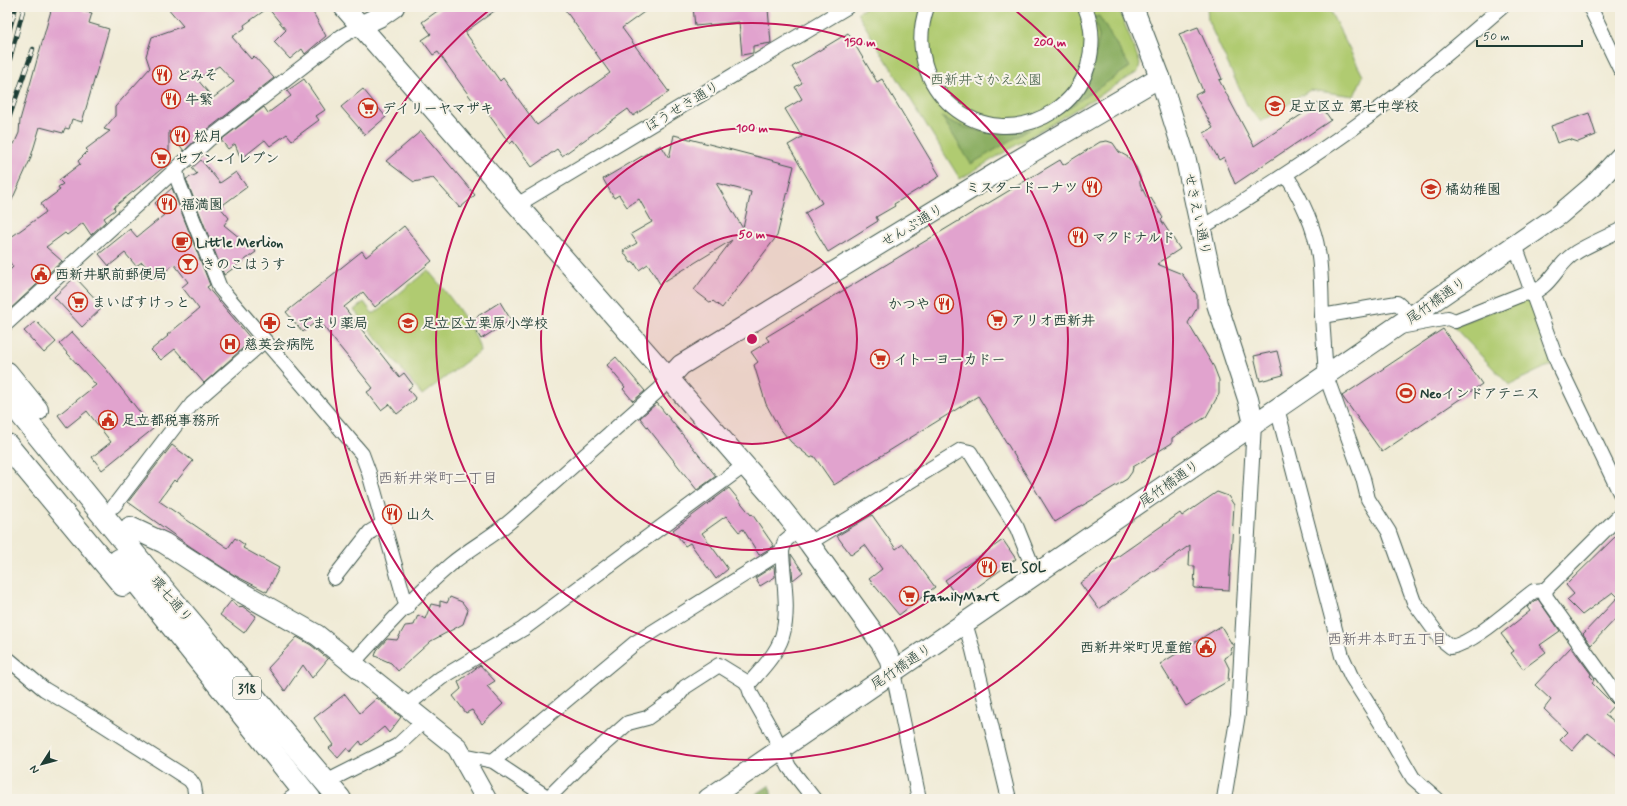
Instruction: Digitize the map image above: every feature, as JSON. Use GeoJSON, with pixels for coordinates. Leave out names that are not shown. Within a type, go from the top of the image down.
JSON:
{"type":"FeatureCollection","features":[{"type":"Feature","properties":{"kind":"main road"},"geometry":{"type":"LineString","coordinates":[[7,373],[220,637],[295,745]]}},
{"type":"Feature","properties":{"kind":"main road","name":"環七通り"},"geometry":{"type":"LineString","coordinates":[[7,397],[286,768],[301,796]]}},
{"type":"Feature","properties":{"kind":"main road","name":"環七通り"},"geometry":{"type":"LineString","coordinates":[[7,420],[147,582],[295,745],[340,799]]}},
{"type":"Feature","properties":{"kind":"main road"},"geometry":{"type":"LineString","coordinates":[[7,445],[246,733],[286,768]]}},
{"type":"Feature","properties":{"kind":"street"},"geometry":{"type":"LineString","coordinates":[[344,7],[745,465],[803,536],[881,643],[889,658],[893,672],[919,799]]}},
{"type":"Feature","properties":{"kind":"street"},"geometry":{"type":"LineString","coordinates":[[7,323],[208,140],[342,36],[381,16],[394,7]]}},
{"type":"Feature","properties":{"kind":"street","name":"ぼうせき通り"},"geometry":{"type":"LineString","coordinates":[[517,205],[847,7]]}},
{"type":"Feature","properties":{"kind":"street"},"geometry":{"type":"LineString","coordinates":[[927,7],[922,24],[922,58],[936,89],[949,104],[966,116],[985,123],[1005,126],[1025,124],[1044,117],[1061,106],[1075,92],[1085,74],[1091,55],[1092,34],[1085,7]]}},
{"type":"Feature","properties":{"kind":"street","name":"せきえい通り"},"geometry":{"type":"LineString","coordinates":[[1133,7],[1160,77],[1186,160],[1218,304],[1248,399],[1254,424]]}},
{"type":"Feature","properties":{"kind":"street"},"geometry":{"type":"LineString","coordinates":[[1201,228],[1286,175],[1395,96],[1502,7]]}},
{"type":"Feature","properties":{"kind":"street"},"geometry":{"type":"LineString","coordinates":[[1590,7],[1620,69]]}},
{"type":"Feature","properties":{"kind":"street","name":"せんぷ通り"},"geometry":{"type":"LineString","coordinates":[[669,378],[681,366],[1003,170],[1160,77]]}},
{"type":"Feature","properties":{"kind":"street","name":"尾竹橋通り"},"geometry":{"type":"LineString","coordinates":[[708,799],[1277,408],[1413,317],[1559,215],[1594,185],[1620,157]]}},
{"type":"Feature","properties":{"kind":"street"},"geometry":{"type":"LineString","coordinates":[[176,170],[178,181],[219,286],[362,454],[407,608]]}},
{"type":"Feature","properties":{"kind":"street"},"geometry":{"type":"LineString","coordinates":[[1286,175],[1296,191],[1310,222],[1318,251],[1326,376],[1363,478],[1368,499],[1389,532],[1414,602],[1440,639],[1451,647],[1473,638],[1534,591],[1545,590],[1620,515]]}},
{"type":"Feature","properties":{"kind":"street"},"geometry":{"type":"LineString","coordinates":[[1396,328],[1448,318],[1455,321],[1523,294],[1534,294],[1544,286],[1574,254],[1620,230]]}},
{"type":"Feature","properties":{"kind":"street"},"geometry":{"type":"LineString","coordinates":[[1515,245],[1534,294],[1558,364],[1620,493]]}},
{"type":"Feature","properties":{"kind":"street"},"geometry":{"type":"LineString","coordinates":[[1322,316],[1397,303],[1413,317]]}},
{"type":"Feature","properties":{"kind":"street"},"geometry":{"type":"LineString","coordinates":[[114,506],[192,404],[264,340]]}},
{"type":"Feature","properties":{"kind":"street"},"geometry":{"type":"LineString","coordinates":[[353,663],[451,565],[500,531],[660,389],[669,378]]}},
{"type":"Feature","properties":{"kind":"street"},"geometry":{"type":"LineString","coordinates":[[1277,408],[1342,656],[1351,676],[1384,728],[1412,778],[1437,799]]}},
{"type":"Feature","properties":{"kind":"street"},"geometry":{"type":"LineString","coordinates":[[1224,799],[1238,714],[1254,424]]}},
{"type":"Feature","properties":{"kind":"street"},"geometry":{"type":"LineString","coordinates":[[748,685],[767,663],[782,638],[786,618],[782,551],[785,541],[803,536],[961,450],[970,452],[1017,528],[1036,575]]}},
{"type":"Feature","properties":{"kind":"street"},"geometry":{"type":"LineString","coordinates":[[406,706],[441,678],[523,628],[745,465]]}},
{"type":"Feature","properties":{"kind":"street"},"geometry":{"type":"LineString","coordinates":[[334,578],[370,532],[383,524]]}},
{"type":"Feature","properties":{"kind":"street"},"geometry":{"type":"LineString","coordinates":[[130,527],[164,543],[238,591],[316,635],[353,663],[424,721],[450,740],[463,755],[486,799]]}},
{"type":"Feature","properties":{"kind":"street"},"geometry":{"type":"LineString","coordinates":[[493,761],[635,643],[782,551]]}},
{"type":"Feature","properties":{"kind":"street"},"geometry":{"type":"LineString","coordinates":[[1545,590],[1546,597],[1619,696]]}},
{"type":"Feature","properties":{"kind":"street"},"geometry":{"type":"LineString","coordinates":[[965,623],[975,657],[1009,799]]}},
{"type":"Feature","properties":{"kind":"street"},"geometry":{"type":"LineString","coordinates":[[7,658],[44,689],[190,780],[194,786],[196,799]]}},
{"type":"Feature","properties":{"kind":"street"},"geometry":{"type":"LineString","coordinates":[[463,755],[493,761],[549,798],[584,762],[628,723],[647,718],[678,696],[685,687],[719,665],[745,681],[748,685],[750,694],[773,733],[789,767],[814,799]]}},
{"type":"Feature","properties":{"kind":"street"},"geometry":{"type":"LineString","coordinates":[[326,782],[397,746],[424,721]]}},
{"type":"Feature","properties":{"kind":"green space","name":"西新井さかえ公園"},"geometry":{"type":"Polygon","coordinates":[[[867,7],[1118,7],[1140,63],[1138,72],[960,179],[857,13],[867,7]]]}},
{"type":"Feature","properties":{"kind":"green space"},"geometry":{"type":"Polygon","coordinates":[[[1207,7],[1328,7],[1363,76],[1354,96],[1310,90],[1261,122],[1247,105],[1208,21],[1207,7]]]}},
{"type":"Feature","properties":{"kind":"green space"},"geometry":{"type":"Polygon","coordinates":[[[1099,16],[1130,67],[1065,110],[1093,66],[1099,37],[1094,17],[1099,16]]]}},
{"type":"Feature","properties":{"kind":"green space"},"geometry":{"type":"Polygon","coordinates":[[[942,117],[965,127],[986,132],[996,133],[1019,131],[1032,128],[971,164],[942,117]]]}},
{"type":"Feature","properties":{"kind":"green space"},"geometry":{"type":"Polygon","coordinates":[[[428,270],[466,320],[478,342],[480,351],[422,395],[354,310],[364,302],[372,313],[375,313],[428,270]]]}},
{"type":"Feature","properties":{"kind":"green space"},"geometry":{"type":"Polygon","coordinates":[[[1525,299],[1532,304],[1552,364],[1509,385],[1453,326],[1525,299]]]}},
{"type":"Feature","properties":{"kind":"green space"},"geometry":{"type":"Polygon","coordinates":[[[770,785],[772,799],[749,799],[770,785]]]}},
{"type":"Feature","properties":{"kind":"building"},"geometry":{"type":"Polygon","coordinates":[[[52,7],[84,7],[83,11],[92,13],[89,23],[109,29],[82,122],[72,119],[69,129],[65,128],[63,133],[40,127],[30,160],[7,211],[7,160],[19,133],[20,120],[52,7]]]}},
{"type":"Feature","properties":{"kind":"building"},"geometry":{"type":"Polygon","coordinates":[[[167,7],[310,7],[326,36],[305,54],[302,49],[290,59],[274,42],[286,30],[268,8],[244,25],[245,28],[232,37],[251,59],[254,56],[274,78],[203,133],[184,151],[169,131],[169,163],[114,207],[115,210],[104,218],[106,221],[91,235],[83,223],[67,235],[65,233],[46,247],[62,261],[7,312],[7,273],[13,267],[7,258],[7,240],[46,212],[41,204],[60,190],[58,187],[63,184],[59,180],[80,164],[78,161],[88,151],[86,149],[110,131],[104,129],[115,116],[115,107],[150,68],[146,56],[152,37],[183,26],[167,7]],[[219,66],[197,79],[213,98],[234,82],[219,66]]]}},
{"type":"Feature","properties":{"kind":"building"},"geometry":{"type":"Polygon","coordinates":[[[443,7],[500,7],[465,32],[500,81],[503,78],[537,125],[610,73],[563,7],[651,7],[622,28],[669,92],[633,116],[628,109],[562,156],[557,149],[532,167],[513,141],[510,144],[479,101],[475,104],[438,52],[433,55],[422,40],[431,34],[422,22],[443,7]]]}},
{"type":"Feature","properties":{"kind":"building"},"geometry":{"type":"Polygon","coordinates":[[[693,7],[750,7],[751,10],[768,9],[771,43],[753,46],[753,53],[742,55],[739,22],[695,26],[693,7]]]}},
{"type":"Feature","properties":{"kind":"building"},"geometry":{"type":"Polygon","coordinates":[[[1198,27],[1222,79],[1219,80],[1254,146],[1319,103],[1331,120],[1235,184],[1224,157],[1219,160],[1204,133],[1213,128],[1195,95],[1203,91],[1179,34],[1198,27]]]}},
{"type":"Feature","properties":{"kind":"building"},"geometry":{"type":"Polygon","coordinates":[[[848,33],[877,82],[882,79],[940,176],[894,204],[895,206],[876,217],[878,221],[828,252],[805,213],[822,203],[788,145],[802,137],[785,109],[802,99],[795,87],[802,83],[792,67],[848,33]]]}},
{"type":"Feature","properties":{"kind":"building"},"geometry":{"type":"Polygon","coordinates":[[[304,79],[325,110],[316,116],[319,120],[292,140],[287,134],[270,146],[265,140],[241,159],[235,144],[228,149],[221,140],[264,107],[268,113],[291,96],[287,91],[304,79]]]}},
{"type":"Feature","properties":{"kind":"building"},"geometry":{"type":"Polygon","coordinates":[[[363,89],[386,117],[365,135],[341,107],[363,89]]]}},
{"type":"Feature","properties":{"kind":"building"},"geometry":{"type":"Polygon","coordinates":[[[1589,113],[1596,135],[1578,142],[1569,139],[1557,143],[1551,126],[1589,113]]]}},
{"type":"Feature","properties":{"kind":"building"},"geometry":{"type":"Polygon","coordinates":[[[421,131],[475,195],[460,208],[433,178],[414,182],[386,161],[421,131]]]}},
{"type":"Feature","properties":{"kind":"building"},"geometry":{"type":"Polygon","coordinates":[[[674,135],[794,166],[777,236],[722,308],[713,301],[711,303],[694,290],[732,240],[660,284],[648,264],[639,270],[634,262],[631,263],[623,251],[637,243],[631,234],[652,222],[639,199],[627,207],[619,195],[614,198],[603,179],[661,145],[669,158],[674,135]],[[716,183],[743,228],[751,192],[716,183]]]}},
{"type":"Feature","properties":{"kind":"building","name":"アリオ西新井"},"geometry":{"type":"Polygon","coordinates":[[[1107,141],[1113,143],[1119,152],[1128,157],[1136,167],[1140,177],[1140,184],[1147,198],[1151,198],[1163,218],[1161,220],[1180,249],[1157,264],[1182,274],[1197,295],[1197,308],[1188,323],[1214,367],[1219,380],[1219,394],[1206,417],[1172,438],[1172,443],[1133,467],[1132,472],[1127,479],[1055,522],[978,396],[834,485],[814,456],[811,458],[791,442],[778,426],[766,404],[754,365],[758,362],[751,352],[769,341],[766,337],[1060,160],[1063,165],[1100,142],[1107,141]]]}},
{"type":"Feature","properties":{"kind":"building"},"geometry":{"type":"Polygon","coordinates":[[[201,160],[220,183],[236,172],[247,187],[220,207],[229,218],[224,225],[245,242],[248,240],[256,252],[224,275],[186,179],[197,174],[192,168],[201,160]]]}},
{"type":"Feature","properties":{"kind":"building"},"geometry":{"type":"Polygon","coordinates":[[[172,188],[210,285],[207,287],[252,340],[204,383],[175,349],[161,360],[151,350],[199,309],[182,287],[188,282],[174,264],[157,279],[142,262],[136,266],[125,253],[109,266],[99,254],[130,229],[137,237],[164,215],[155,203],[172,188]]]}},
{"type":"Feature","properties":{"kind":"building"},"geometry":{"type":"Polygon","coordinates":[[[404,226],[432,261],[375,307],[363,292],[344,307],[399,377],[404,373],[413,385],[408,389],[416,399],[397,414],[389,404],[381,410],[367,392],[373,388],[322,325],[317,329],[313,324],[303,332],[286,312],[362,251],[366,257],[404,226]]]}},
{"type":"Feature","properties":{"kind":"building"},"geometry":{"type":"Polygon","coordinates":[[[75,277],[103,307],[82,327],[54,297],[75,277]]]}},
{"type":"Feature","properties":{"kind":"building"},"geometry":{"type":"Polygon","coordinates":[[[500,302],[511,320],[481,339],[470,321],[500,302]]]}},
{"type":"Feature","properties":{"kind":"building"},"geometry":{"type":"Polygon","coordinates":[[[36,321],[56,342],[44,353],[24,331],[36,321]]]}},
{"type":"Feature","properties":{"kind":"building"},"geometry":{"type":"Polygon","coordinates":[[[1443,329],[1482,384],[1382,452],[1342,396],[1443,329]]]}},
{"type":"Feature","properties":{"kind":"building"},"geometry":{"type":"Polygon","coordinates":[[[72,332],[106,369],[153,429],[102,470],[92,457],[111,442],[87,411],[67,427],[58,415],[96,385],[59,344],[72,332]]]}},
{"type":"Feature","properties":{"kind":"building"},"geometry":{"type":"Polygon","coordinates":[[[1277,351],[1283,375],[1260,381],[1254,356],[1277,351]]]}},
{"type":"Feature","properties":{"kind":"building"},"geometry":{"type":"Polygon","coordinates":[[[616,357],[645,391],[633,401],[623,389],[625,387],[607,365],[616,357]]]}},
{"type":"Feature","properties":{"kind":"building"},"geometry":{"type":"Polygon","coordinates":[[[657,403],[716,476],[697,490],[640,418],[657,403]]]}},
{"type":"Feature","properties":{"kind":"building"},"geometry":{"type":"Polygon","coordinates":[[[172,445],[193,461],[176,482],[174,480],[159,501],[228,548],[235,538],[245,545],[243,548],[279,568],[267,592],[234,575],[191,547],[128,502],[172,445]]]}},
{"type":"Feature","properties":{"kind":"building"},"geometry":{"type":"Polygon","coordinates":[[[729,488],[751,515],[752,514],[774,546],[759,555],[743,529],[739,532],[726,516],[702,533],[728,569],[716,579],[690,543],[685,546],[673,530],[729,488]]]}},
{"type":"Feature","properties":{"kind":"building"},"geometry":{"type":"Polygon","coordinates":[[[1217,492],[1228,496],[1234,505],[1229,590],[1194,588],[1195,566],[1189,566],[1190,545],[1099,609],[1080,583],[1180,513],[1182,516],[1217,492]]]}},
{"type":"Feature","properties":{"kind":"building"},"geometry":{"type":"Polygon","coordinates":[[[872,515],[896,549],[903,544],[935,587],[899,615],[869,579],[882,569],[865,545],[851,555],[837,536],[872,515]]]}},
{"type":"Feature","properties":{"kind":"building"},"geometry":{"type":"Polygon","coordinates":[[[1620,532],[1620,614],[1591,645],[1583,634],[1618,597],[1613,592],[1582,615],[1567,600],[1574,594],[1566,585],[1620,532]]]}},
{"type":"Feature","properties":{"kind":"building"},"geometry":{"type":"Polygon","coordinates":[[[1003,540],[1016,559],[959,600],[945,580],[1003,540]]]}},
{"type":"Feature","properties":{"kind":"building"},"geometry":{"type":"Polygon","coordinates":[[[791,554],[803,572],[793,580],[791,561],[791,554]]]}},
{"type":"Feature","properties":{"kind":"building"},"geometry":{"type":"Polygon","coordinates":[[[774,566],[775,577],[760,586],[755,578],[774,566]]]}},
{"type":"Feature","properties":{"kind":"building"},"geometry":{"type":"Polygon","coordinates":[[[450,597],[462,602],[468,610],[463,624],[431,641],[398,671],[391,663],[375,656],[377,650],[387,639],[397,640],[405,626],[414,625],[418,615],[425,619],[431,604],[440,606],[440,601],[447,603],[450,597]]]}},
{"type":"Feature","properties":{"kind":"building"},"geometry":{"type":"Polygon","coordinates":[[[1538,599],[1560,631],[1540,645],[1546,652],[1523,669],[1511,653],[1514,651],[1501,634],[1530,611],[1527,607],[1538,599]]]}},
{"type":"Feature","properties":{"kind":"building"},"geometry":{"type":"Polygon","coordinates":[[[231,601],[240,608],[242,606],[256,616],[244,633],[220,615],[231,601]]]}},
{"type":"Feature","properties":{"kind":"building"},"geometry":{"type":"Polygon","coordinates":[[[1221,626],[1233,646],[1230,649],[1232,653],[1224,658],[1229,668],[1228,681],[1186,706],[1160,664],[1221,626]]]}},
{"type":"Feature","properties":{"kind":"building"},"geometry":{"type":"Polygon","coordinates":[[[297,637],[311,645],[328,659],[312,678],[303,665],[285,691],[268,668],[297,637]]]}},
{"type":"Feature","properties":{"kind":"building"},"geometry":{"type":"Polygon","coordinates":[[[1571,647],[1591,674],[1590,676],[1594,680],[1592,683],[1614,705],[1605,715],[1620,727],[1620,758],[1588,733],[1572,751],[1560,740],[1568,732],[1544,709],[1551,700],[1535,685],[1571,647]]]}},
{"type":"Feature","properties":{"kind":"building"},"geometry":{"type":"Polygon","coordinates":[[[480,665],[495,681],[487,686],[503,704],[482,724],[472,710],[466,713],[453,696],[461,689],[458,682],[480,665]]]}},
{"type":"Feature","properties":{"kind":"building"},"geometry":{"type":"Polygon","coordinates":[[[345,694],[360,713],[377,698],[401,717],[389,733],[384,727],[362,745],[360,741],[350,752],[347,748],[338,758],[329,748],[333,745],[314,718],[345,694]]]}},
{"type":"Feature","properties":{"kind":"railway"},"geometry":{"type":"LineString","coordinates":[[7,38],[16,7]]}},
{"type":"Feature","properties":{"kind":"railway"},"geometry":{"type":"LineString","coordinates":[[7,70],[24,7]]}},
{"type":"Feature","properties":{"kind":"railway"},"geometry":{"type":"LineString","coordinates":[[7,124],[33,49]]}},
{"type":"Feature","properties":{"kind":"place","name":"どみそ"},"geometry":{"type":"Point","coordinates":[162,75]}},
{"type":"Feature","properties":{"kind":"place","name":"牛繁"},"geometry":{"type":"Point","coordinates":[171,99]}},
{"type":"Feature","properties":{"kind":"place","name":"足立区立 第七中学校"},"geometry":{"type":"Point","coordinates":[1275,106]}},
{"type":"Feature","properties":{"kind":"place","name":"デイリーヤマザキ"},"geometry":{"type":"Point","coordinates":[368,108]}},
{"type":"Feature","properties":{"kind":"place","name":"松月"},"geometry":{"type":"Point","coordinates":[180,136]}},
{"type":"Feature","properties":{"kind":"place","name":"セブン-イレブン"},"geometry":{"type":"Point","coordinates":[161,158]}},
{"type":"Feature","properties":{"kind":"place","name":"ミスタードーナツ"},"geometry":{"type":"Point","coordinates":[1092,187]}},
{"type":"Feature","properties":{"kind":"place","name":"橘幼稚園"},"geometry":{"type":"Point","coordinates":[1431,189]}},
{"type":"Feature","properties":{"kind":"place","name":"福満園"},"geometry":{"type":"Point","coordinates":[167,204]}},
{"type":"Feature","properties":{"kind":"place","name":"マクドナルド"},"geometry":{"type":"Point","coordinates":[1078,237]}},
{"type":"Feature","properties":{"kind":"place","name":"Little Merlion"},"geometry":{"type":"Point","coordinates":[182,242]}},
{"type":"Feature","properties":{"kind":"place","name":"きのこはうす"},"geometry":{"type":"Point","coordinates":[188,264]}},
{"type":"Feature","properties":{"kind":"place","name":"西新井駅前郵便局"},"geometry":{"type":"Point","coordinates":[41,274]}},
{"type":"Feature","properties":{"kind":"place","name":"まいばすけっと"},"geometry":{"type":"Point","coordinates":[78,302]}},
{"type":"Feature","properties":{"kind":"place","name":"かつや"},"geometry":{"type":"Point","coordinates":[944,304]}},
{"type":"Feature","properties":{"kind":"place","name":"アリオ西新井"},"geometry":{"type":"Point","coordinates":[997,320]}},
{"type":"Feature","properties":{"kind":"place","name":"こでまり薬局"},"geometry":{"type":"Point","coordinates":[270,323]}},
{"type":"Feature","properties":{"kind":"place","name":"足立区立栗原小学校"},"geometry":{"type":"Point","coordinates":[408,323]}},
{"type":"Feature","properties":{"kind":"place","name":"慈英会病院"},"geometry":{"type":"Point","coordinates":[230,344]}},
{"type":"Feature","properties":{"kind":"place","name":"イトーヨーカドー"},"geometry":{"type":"Point","coordinates":[880,359]}},
{"type":"Feature","properties":{"kind":"place","name":"Neoインドアテニス"},"geometry":{"type":"Point","coordinates":[1406,393]}},
{"type":"Feature","properties":{"kind":"place","name":"足立都税事務所"},"geometry":{"type":"Point","coordinates":[108,420]}},
{"type":"Feature","properties":{"kind":"place","name":"山久"},"geometry":{"type":"Point","coordinates":[392,514]}},
{"type":"Feature","properties":{"kind":"place","name":"EL SOL"},"geometry":{"type":"Point","coordinates":[987,567]}},
{"type":"Feature","properties":{"kind":"place","name":"FamilyMart"},"geometry":{"type":"Point","coordinates":[909,596]}},
{"type":"Feature","properties":{"kind":"place","name":"西新井栄町児童館"},"geometry":{"type":"Point","coordinates":[1206,647]}},
{"type":"Feature","properties":{"kind":"district","name":"西新井栄町二丁目"},"geometry":{"type":"Point","coordinates":[438,478]}},
{"type":"Feature","properties":{"kind":"district","name":"西新井本町五丁目"},"geometry":{"type":"Point","coordinates":[1387,639]}}]}
